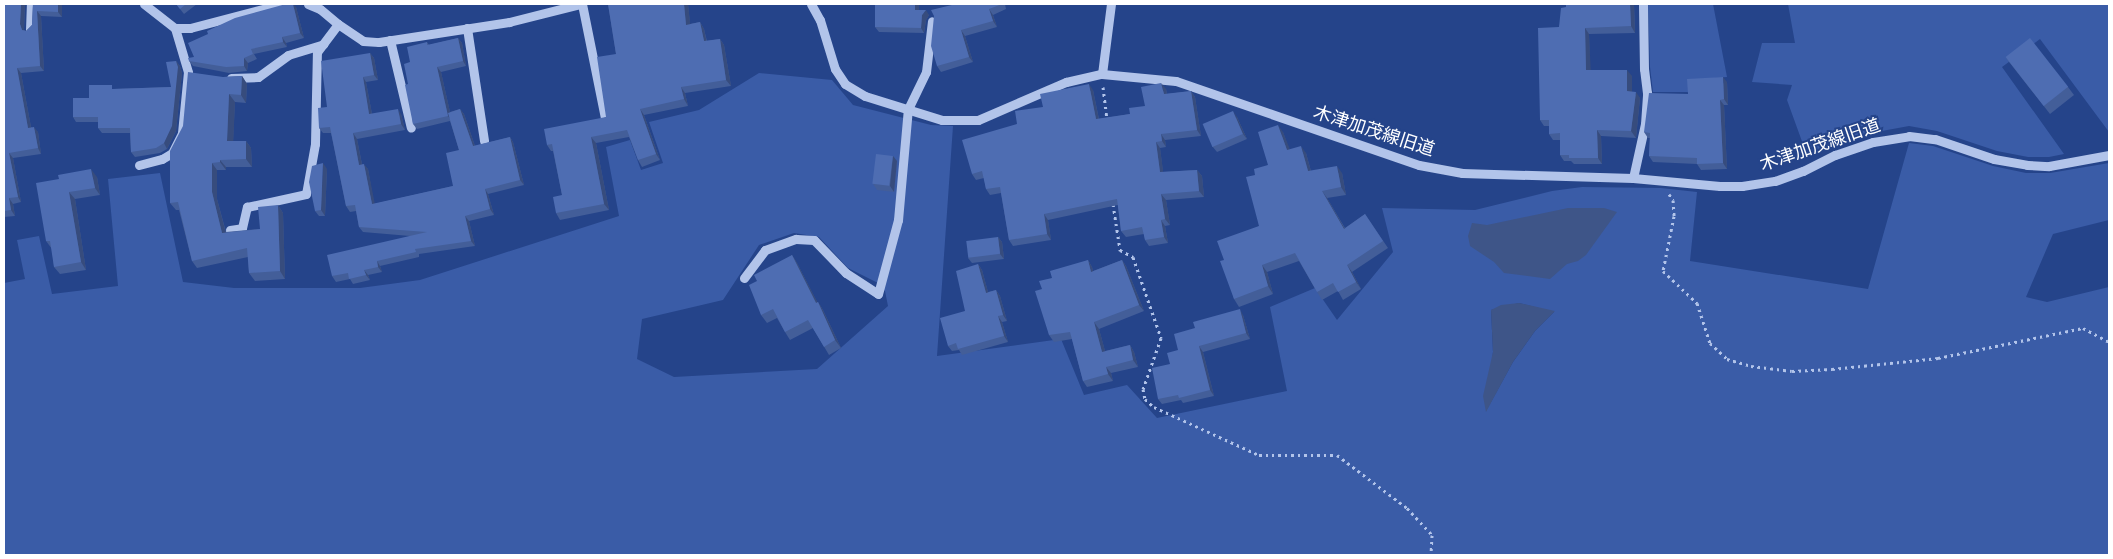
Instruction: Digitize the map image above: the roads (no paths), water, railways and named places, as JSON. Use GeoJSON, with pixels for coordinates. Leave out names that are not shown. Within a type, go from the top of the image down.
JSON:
{"type":"FeatureCollection","features":[{"type":"Feature","properties":{"kind":"street"},"geometry":{"type":"LineString","coordinates":[[30,30],[31,4]]}},
{"type":"Feature","properties":{"kind":"street"},"geometry":{"type":"LineString","coordinates":[[139,165],[162,159],[172,153],[182,133],[192,73],[175,28],[144,4]]}},
{"type":"Feature","properties":{"kind":"street"},"geometry":{"type":"LineString","coordinates":[[175,28],[190,28],[282,4]]}},
{"type":"Feature","properties":{"kind":"street"},"geometry":{"type":"LineString","coordinates":[[308,4],[320,9],[363,41],[379,42],[509,22],[581,4],[605,118]]}},
{"type":"Feature","properties":{"kind":"street","name":"木津加茂線旧道"},"geometry":{"type":"LineString","coordinates":[[811,4],[820,20],[835,70],[845,84],[866,96],[942,120],[978,120],[1066,82],[1102,74],[1176,81],[1419,165],[1462,174],[1632,178],[1720,186],[1775,181],[1803,171],[1835,155],[1897,136],[1935,139],[1994,159],[2027,166],[2049,166],[2109,155]]}},
{"type":"Feature","properties":{"kind":"street"},"geometry":{"type":"LineString","coordinates":[[1102,74],[1111,4]]}},
{"type":"Feature","properties":{"kind":"street"},"geometry":{"type":"LineString","coordinates":[[1632,178],[1645,124],[1647,93],[1644,69],[1643,4]]}},
{"type":"Feature","properties":{"kind":"street"},"geometry":{"type":"LineString","coordinates":[[744,278],[764,250],[796,239],[814,240],[846,273],[878,294],[898,220],[908,109],[926,72],[932,21]]}},
{"type":"Feature","properties":{"kind":"street"},"geometry":{"type":"LineString","coordinates":[[230,230],[242,228],[247,207],[306,194],[315,144],[317,52],[338,24]]}},
{"type":"Feature","properties":{"kind":"street"},"geometry":{"type":"LineString","coordinates":[[467,28],[484,141]]}},
{"type":"Feature","properties":{"kind":"street"},"geometry":{"type":"LineString","coordinates":[[390,40],[411,128]]}},
{"type":"Feature","properties":{"kind":"street"},"geometry":{"type":"LineString","coordinates":[[221,77],[258,77],[288,55],[323,44]]}}]}
